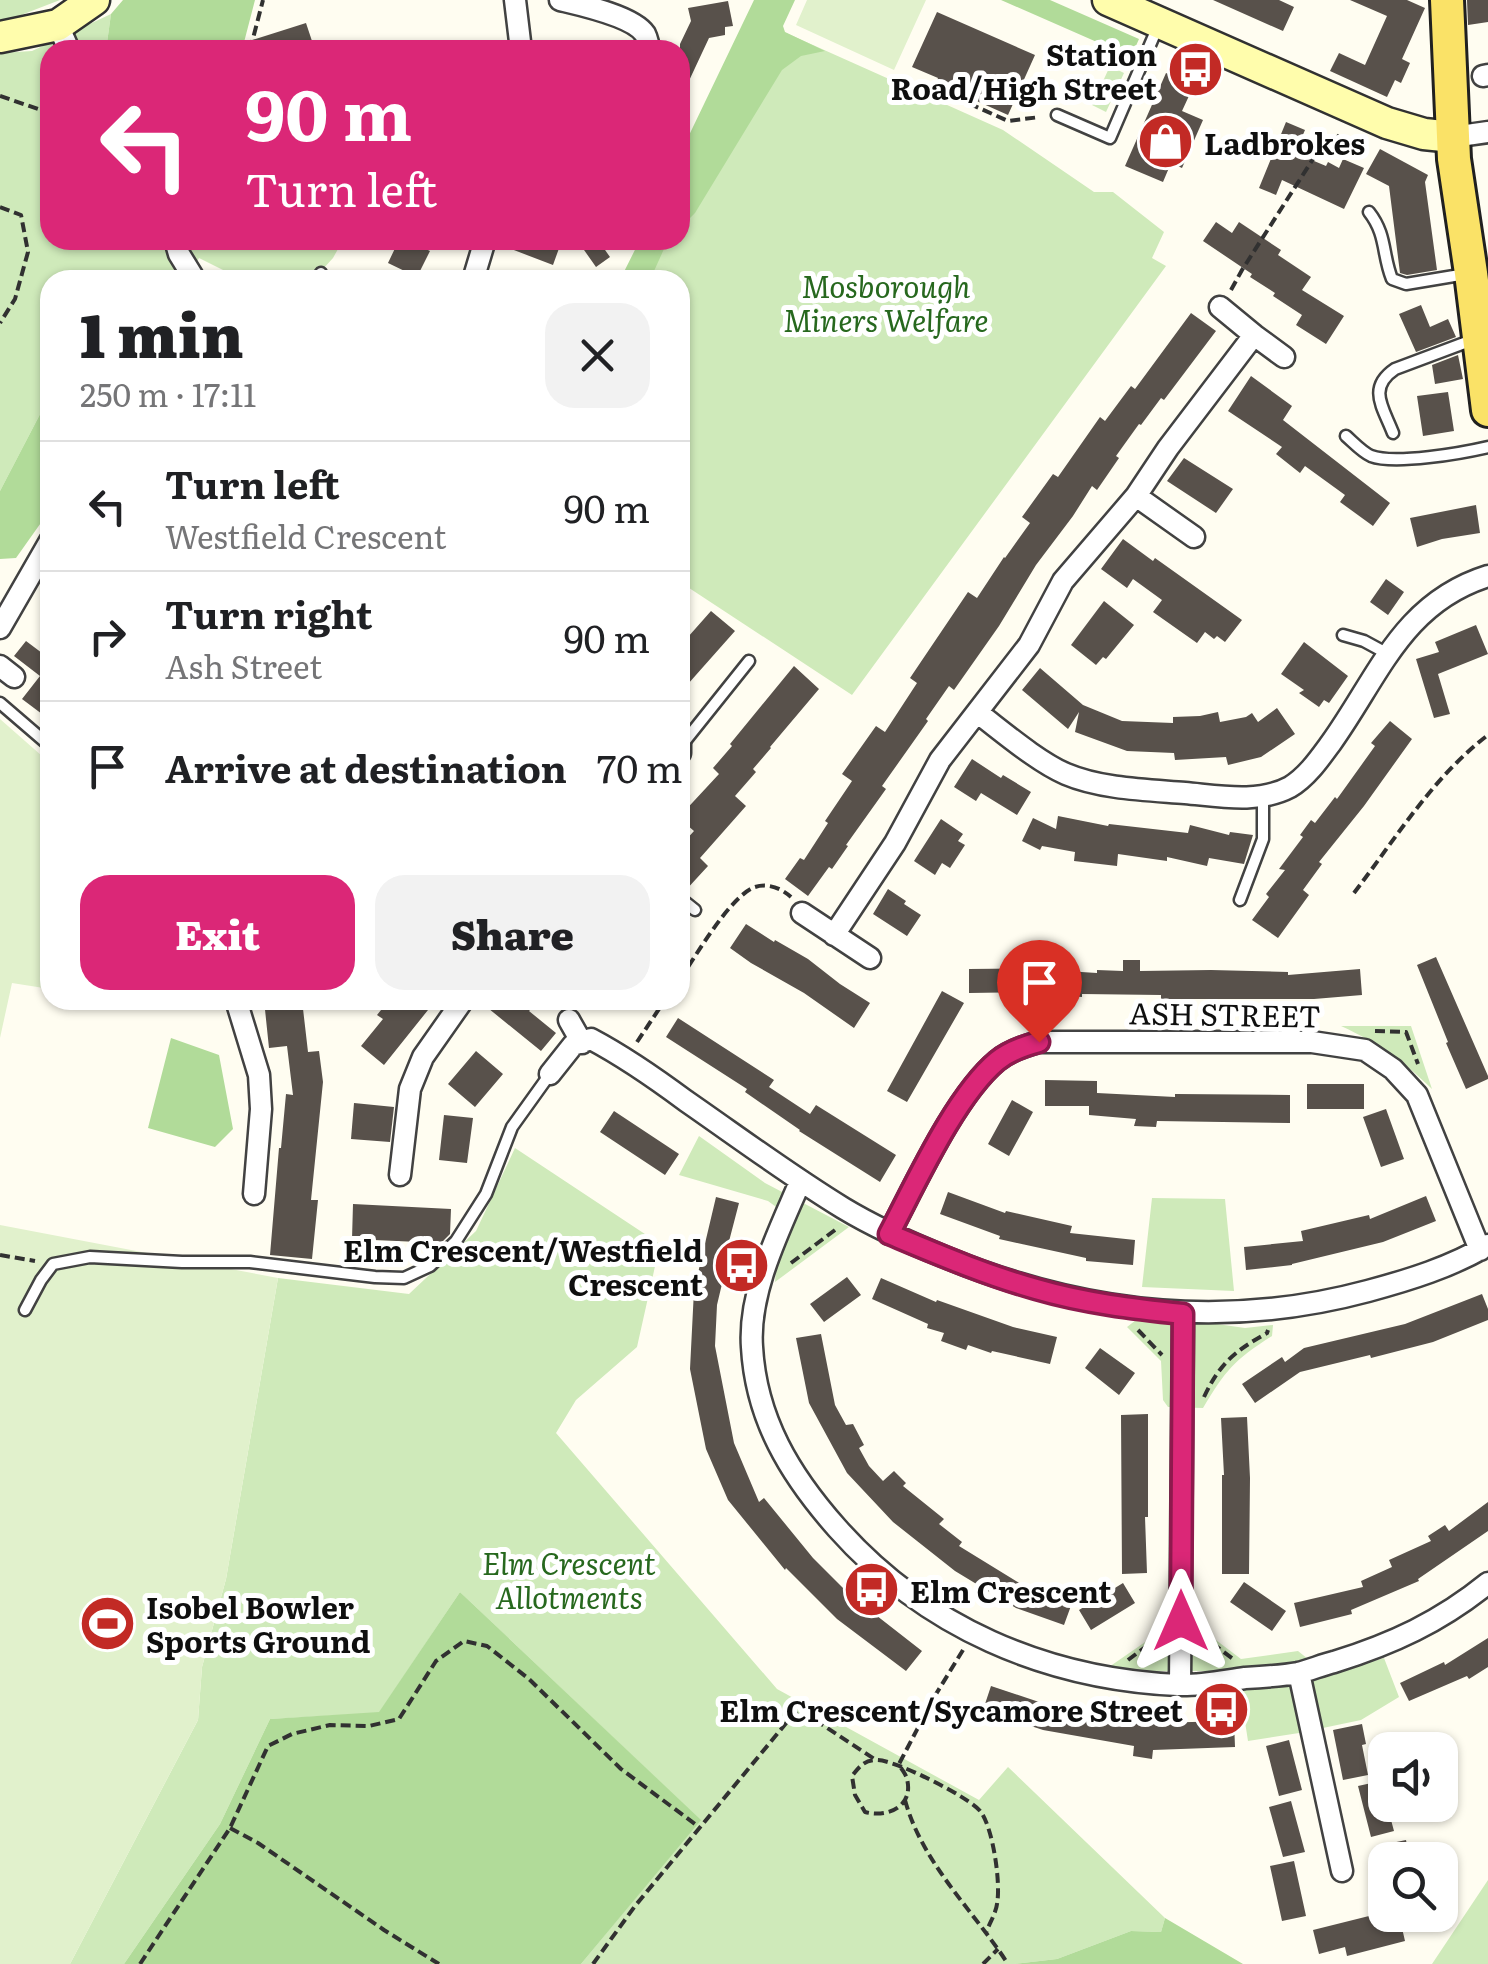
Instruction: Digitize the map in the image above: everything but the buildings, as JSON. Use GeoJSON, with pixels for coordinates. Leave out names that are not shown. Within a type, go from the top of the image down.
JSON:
{"type":"FeatureCollection","features":[{"type":"Feature","properties":{"kind":"main road"},"geometry":{"type":"LineString","coordinates":[[0,37],[63,38],[94,0]]}},
{"type":"Feature","properties":{"kind":"main road"},"geometry":{"type":"LineString","coordinates":[[1108,0],[1402,128],[1453,137]]}},
{"type":"Feature","properties":{"kind":"main road"},"geometry":{"type":"LineString","coordinates":[[1447,0],[1456,180],[1488,410]]}},
{"type":"Feature","properties":{"kind":"street"},"geometry":{"type":"LineString","coordinates":[[515,0],[520,40]]}},
{"type":"Feature","properties":{"kind":"street"},"geometry":{"type":"LineString","coordinates":[[560,0],[599,9],[634,25],[644,32],[647,40]]}},
{"type":"Feature","properties":{"kind":"street"},"geometry":{"type":"LineString","coordinates":[[1453,137],[1488,132]]}},
{"type":"Feature","properties":{"kind":"street"},"geometry":{"type":"LineString","coordinates":[[1220,307],[1284,357]]}},
{"type":"Feature","properties":{"kind":"street"},"geometry":{"type":"LineString","coordinates":[[834,934],[895,842],[940,760],[1029,645],[1063,580],[1136,496],[1254,335]]}},
{"type":"Feature","properties":{"kind":"street"},"geometry":{"type":"LineString","coordinates":[[1136,496],[1194,537]]}},
{"type":"Feature","properties":{"kind":"street"},"geometry":{"type":"LineString","coordinates":[[0,628],[40,558]]}},
{"type":"Feature","properties":{"kind":"street"},"geometry":{"type":"LineString","coordinates":[[978,714],[1066,774],[1144,791],[1226,798],[1262,796],[1290,786],[1316,764],[1409,624],[1439,599],[1488,576]]}},
{"type":"Feature","properties":{"kind":"street"},"geometry":{"type":"LineString","coordinates":[[802,913],[870,958]]}},
{"type":"Feature","properties":{"kind":"street"},"geometry":{"type":"LineString","coordinates":[[239,1010],[259,1076],[261,1109],[254,1194]]}},
{"type":"Feature","properties":{"kind":"street"},"geometry":{"type":"LineString","coordinates":[[400,1175],[410,1089],[423,1057],[456,1010]]}},
{"type":"Feature","properties":{"kind":"street"},"geometry":{"type":"LineString","coordinates":[[564,1010],[582,1043]]}},
{"type":"Feature","properties":{"kind":"street"},"geometry":{"type":"LineString","coordinates":[[550,1074],[573,1046],[591,1040],[626,1058],[800,1182],[889,1234],[1038,1290],[1116,1307],[1183,1314],[1272,1310],[1346,1297],[1415,1278],[1484,1248]]}},
{"type":"Feature","properties":{"kind":"street","name":"ASH STREET"},"geometry":{"type":"LineString","coordinates":[[889,1234],[959,1107],[983,1075],[1021,1047],[1039,1042],[1312,1042],[1365,1050],[1393,1070],[1416,1095],[1484,1248]]}},
{"type":"Feature","properties":{"kind":"street"},"geometry":{"type":"LineString","coordinates":[[800,1182],[759,1283],[751,1343],[756,1384],[765,1414],[785,1460],[818,1507],[876,1569],[973,1634],[1022,1656],[1066,1669],[1180,1685],[1299,1672],[1367,1652],[1418,1631],[1488,1584]]}},
{"type":"Feature","properties":{"kind":"street"},"geometry":{"type":"LineString","coordinates":[[1180,1685],[1183,1314]]}},
{"type":"Feature","properties":{"kind":"street"},"geometry":{"type":"LineString","coordinates":[[1299,1672],[1342,1871]]}},
{"type":"Feature","properties":{"kind":"lane"},"geometry":{"type":"LineString","coordinates":[[1057,115],[1110,138],[1159,23]]}},
{"type":"Feature","properties":{"kind":"lane"},"geometry":{"type":"LineString","coordinates":[[1369,212],[1379,224],[1392,279],[1406,284],[1471,273]]}},
{"type":"Feature","properties":{"kind":"lane"},"geometry":{"type":"LineString","coordinates":[[1393,433],[1378,392],[1386,376],[1395,369],[1479,338]]}},
{"type":"Feature","properties":{"kind":"lane"},"geometry":{"type":"LineString","coordinates":[[1346,436],[1370,456],[1384,457],[1459,454],[1488,446]]}},
{"type":"Feature","properties":{"kind":"lane"},"geometry":{"type":"LineString","coordinates":[[1343,635],[1388,654]]}},
{"type":"Feature","properties":{"kind":"lane"},"geometry":{"type":"LineString","coordinates":[[690,735],[749,661]]}},
{"type":"Feature","properties":{"kind":"lane"},"geometry":{"type":"LineString","coordinates":[[0,703],[40,737]]}},
{"type":"Feature","properties":{"kind":"lane"},"geometry":{"type":"LineString","coordinates":[[1240,900],[1263,839],[1262,796]]}},
{"type":"Feature","properties":{"kind":"lane"},"geometry":{"type":"LineString","coordinates":[[690,906],[696,910]]}},
{"type":"Feature","properties":{"kind":"lane"},"geometry":{"type":"LineString","coordinates":[[25,1310],[53,1264],[90,1257],[250,1262],[404,1278],[430,1266],[456,1241],[486,1194],[512,1126],[550,1074]]}},
{"type":"Feature","properties":{"kind":"path"},"geometry":{"type":"LineString","coordinates":[[253,40],[263,0]]}},
{"type":"Feature","properties":{"kind":"path"},"geometry":{"type":"LineString","coordinates":[[928,84],[1008,121],[1057,115]]}},
{"type":"Feature","properties":{"kind":"path"},"geometry":{"type":"LineString","coordinates":[[0,96],[40,110]]}},
{"type":"Feature","properties":{"kind":"path"},"geometry":{"type":"LineString","coordinates":[[1220,307],[1313,159],[1365,113]]}},
{"type":"Feature","properties":{"kind":"path"},"geometry":{"type":"LineString","coordinates":[[0,207],[21,215],[28,252],[15,299],[0,323]]}},
{"type":"Feature","properties":{"kind":"path"},"geometry":{"type":"LineString","coordinates":[[1354,892],[1453,764],[1488,735]]}},
{"type":"Feature","properties":{"kind":"path"},"geometry":{"type":"LineString","coordinates":[[690,964],[738,898],[752,888],[767,885],[782,889],[802,913]]}},
{"type":"Feature","properties":{"kind":"path"},"geometry":{"type":"LineString","coordinates":[[626,1058],[659,1010]]}},
{"type":"Feature","properties":{"kind":"path"},"geometry":{"type":"LineString","coordinates":[[759,1283],[855,1215]]}},
{"type":"Feature","properties":{"kind":"path"},"geometry":{"type":"LineString","coordinates":[[0,1255],[53,1264]]}},
{"type":"Feature","properties":{"kind":"path"},"geometry":{"type":"LineString","coordinates":[[1116,1307],[1183,1377]]}},
{"type":"Feature","properties":{"kind":"path"},"geometry":{"type":"LineString","coordinates":[[1183,1400],[1203,1399],[1214,1376],[1238,1349],[1267,1333],[1272,1310]]}},
{"type":"Feature","properties":{"kind":"path"},"geometry":{"type":"LineString","coordinates":[[1106,1676],[1181,1621],[1256,1677]]}},
{"type":"Feature","properties":{"kind":"path"},"geometry":{"type":"LineString","coordinates":[[899,1764],[973,1634]]}},
{"type":"Feature","properties":{"kind":"path"},"geometry":{"type":"LineString","coordinates":[[140,1964],[230,1828],[268,1746],[292,1734],[330,1724],[369,1726],[399,1719],[436,1661],[464,1641],[487,1646],[501,1657],[622,1769],[699,1827]]}},
{"type":"Feature","properties":{"kind":"path"},"geometry":{"type":"LineString","coordinates":[[593,1964],[758,1754],[799,1711],[876,1760]]}},
{"type":"Feature","properties":{"kind":"path"},"geometry":{"type":"LineString","coordinates":[[905,1799],[893,1812],[878,1816],[864,1812],[854,1794],[852,1776],[862,1763],[876,1760],[899,1764],[980,1810],[996,1855],[998,1903],[986,1933]]}},
{"type":"Feature","properties":{"kind":"path"},"geometry":{"type":"LineString","coordinates":[[899,1764],[908,1781],[905,1799],[910,1820],[922,1845],[1008,1964]]}},
{"type":"Feature","properties":{"kind":"path"},"geometry":{"type":"LineString","coordinates":[[230,1828],[258,1842],[440,1964]]}},
{"type":"Feature","properties":{"kind":"path"},"geometry":{"type":"LineString","coordinates":[[983,1964],[998,1948]]}},
{"type":"Feature","properties":{"kind":"green space"},"geometry":{"type":"Polygon","coordinates":[[[0,0],[60,0],[0,22],[0,0]]]}},
{"type":"Feature","properties":{"kind":"green space"},"geometry":{"type":"Polygon","coordinates":[[[123,0],[255,0],[245,40],[107,40],[111,14],[123,0]]]}},
{"type":"Feature","properties":{"kind":"green space"},"geometry":{"type":"Polygon","coordinates":[[[754,0],[795,0],[783,26],[785,32],[825,51],[801,56],[782,70],[690,218],[690,133],[754,0]]]}},
{"type":"Feature","properties":{"kind":"green space"},"geometry":{"type":"Polygon","coordinates":[[[807,0],[926,0],[894,70],[796,25],[807,0]]]}},
{"type":"Feature","properties":{"kind":"green space"},"geometry":{"type":"Polygon","coordinates":[[[1001,0],[1050,0],[1139,39],[1131,57],[1001,0]]]}},
{"type":"Feature","properties":{"kind":"green space"},"geometry":{"type":"Polygon","coordinates":[[[111,14],[107,40],[55,40],[111,14]]]}},
{"type":"Feature","properties":{"kind":"green space","name":"Mosborough Miners Welfare"},"geometry":{"type":"Polygon","coordinates":[[[775,28],[1003,130],[1094,192],[1113,192],[1164,232],[1152,258],[1166,266],[852,695],[690,589],[690,270],[625,270],[635,250],[690,250],[690,160],[775,28]]]}},
{"type":"Feature","properties":{"kind":"green space"},"geometry":{"type":"Polygon","coordinates":[[[40,47],[40,250],[337,250],[322,270],[223,270],[199,258],[192,270],[40,270],[40,414],[0,491],[0,53],[40,47]]]}},
{"type":"Feature","properties":{"kind":"green space"},"geometry":{"type":"Polygon","coordinates":[[[1110,66],[1124,73],[1106,112],[1092,105],[1110,66]]]}},
{"type":"Feature","properties":{"kind":"green space"},"geometry":{"type":"Polygon","coordinates":[[[635,250],[664,250],[654,270],[625,270],[635,250]]]}},
{"type":"Feature","properties":{"kind":"green space"},"geometry":{"type":"Polygon","coordinates":[[[40,414],[40,524],[16,558],[0,559],[0,491],[40,414]]]}},
{"type":"Feature","properties":{"kind":"green space"},"geometry":{"type":"Polygon","coordinates":[[[0,719],[40,754],[40,987],[12,983],[0,1038],[0,719]]]}},
{"type":"Feature","properties":{"kind":"green space"},"geometry":{"type":"Polygon","coordinates":[[[1341,1026],[1411,1026],[1432,1089],[1390,1053],[1341,1026]]]}},
{"type":"Feature","properties":{"kind":"green space"},"geometry":{"type":"Polygon","coordinates":[[[171,1038],[219,1055],[233,1129],[215,1147],[148,1128],[171,1038]]]}},
{"type":"Feature","properties":{"kind":"green space"},"geometry":{"type":"Polygon","coordinates":[[[699,1136],[765,1183],[849,1227],[775,1282],[776,1267],[794,1220],[768,1201],[679,1175],[699,1136]]]}},
{"type":"Feature","properties":{"kind":"green space","name":"Elm Crescent Allotments"},"geometry":{"type":"Polygon","coordinates":[[[515,1148],[660,1244],[637,1347],[576,1400],[556,1433],[777,1689],[979,1800],[1008,1767],[1165,1918],[1161,1932],[1131,1931],[1057,1959],[1013,1964],[581,1964],[700,1820],[460,1592],[379,1713],[270,1719],[220,1824],[124,1964],[70,1964],[198,1720],[202,1667],[226,1579],[278,1278],[409,1294],[476,1231],[515,1148]]]}},
{"type":"Feature","properties":{"kind":"green space"},"geometry":{"type":"Polygon","coordinates":[[[1152,1198],[1225,1199],[1234,1291],[1142,1287],[1152,1198]]]}},
{"type":"Feature","properties":{"kind":"green space","name":"Isobel Bowler Sports Ground"},"geometry":{"type":"Polygon","coordinates":[[[0,1225],[278,1278],[226,1579],[202,1667],[198,1720],[70,1964],[0,1964],[0,1225]]]}},
{"type":"Feature","properties":{"kind":"green space"},"geometry":{"type":"Polygon","coordinates":[[[1136,1320],[1245,1328],[1273,1325],[1272,1336],[1232,1367],[1203,1408],[1168,1407],[1163,1400],[1161,1361],[1127,1327],[1136,1320]]]}},
{"type":"Feature","properties":{"kind":"green space"},"geometry":{"type":"Polygon","coordinates":[[[460,1592],[701,1820],[581,1964],[124,1964],[220,1824],[270,1719],[379,1712],[460,1592]]]}},
{"type":"Feature","properties":{"kind":"green space"},"geometry":{"type":"Polygon","coordinates":[[[1196,1625],[1241,1659],[1298,1651],[1328,1675],[1384,1658],[1399,1697],[1361,1720],[1248,1741],[1237,1671],[1140,1671],[1109,1667],[1164,1629],[1196,1625]]]}},
{"type":"Feature","properties":{"kind":"green space"},"geometry":{"type":"Polygon","coordinates":[[[1488,1880],[1488,1964],[1432,1964],[1453,1932],[1458,1932],[1458,1925],[1488,1880]]]}},
{"type":"Feature","properties":{"kind":"green space"},"geometry":{"type":"Polygon","coordinates":[[[1165,1918],[1243,1964],[1013,1964],[1057,1959],[1131,1931],[1161,1932],[1165,1918]]]}},
{"type":"Feature","properties":{"kind":"place","name":"Station Road/High Street"},"geometry":{"type":"Point","coordinates":[1196,70]}},
{"type":"Feature","properties":{"kind":"place","name":"Ladbrokes"},"geometry":{"type":"Point","coordinates":[1165,142]}},
{"type":"Feature","properties":{"kind":"place","name":"Elm Crescent/Westfield Crescent"},"geometry":{"type":"Point","coordinates":[742,1266]}},
{"type":"Feature","properties":{"kind":"place","name":"Elm Crescent"},"geometry":{"type":"Point","coordinates":[871,1590]}},
{"type":"Feature","properties":{"kind":"place","name":"Isobel Bowler Sports Ground"},"geometry":{"type":"Point","coordinates":[107,1623]}},
{"type":"Feature","properties":{"kind":"place","name":"Elm Crescent/Sycamore Street"},"geometry":{"type":"Point","coordinates":[1222,1709]}},
{"type":"Feature","properties":{"kind":"route"},"geometry":{"type":"LineString","coordinates":[[1039,1042],[1021,1047],[983,1075],[959,1107],[889,1234],[1038,1290],[1116,1307],[1183,1314],[1181,1621]]}}]}
